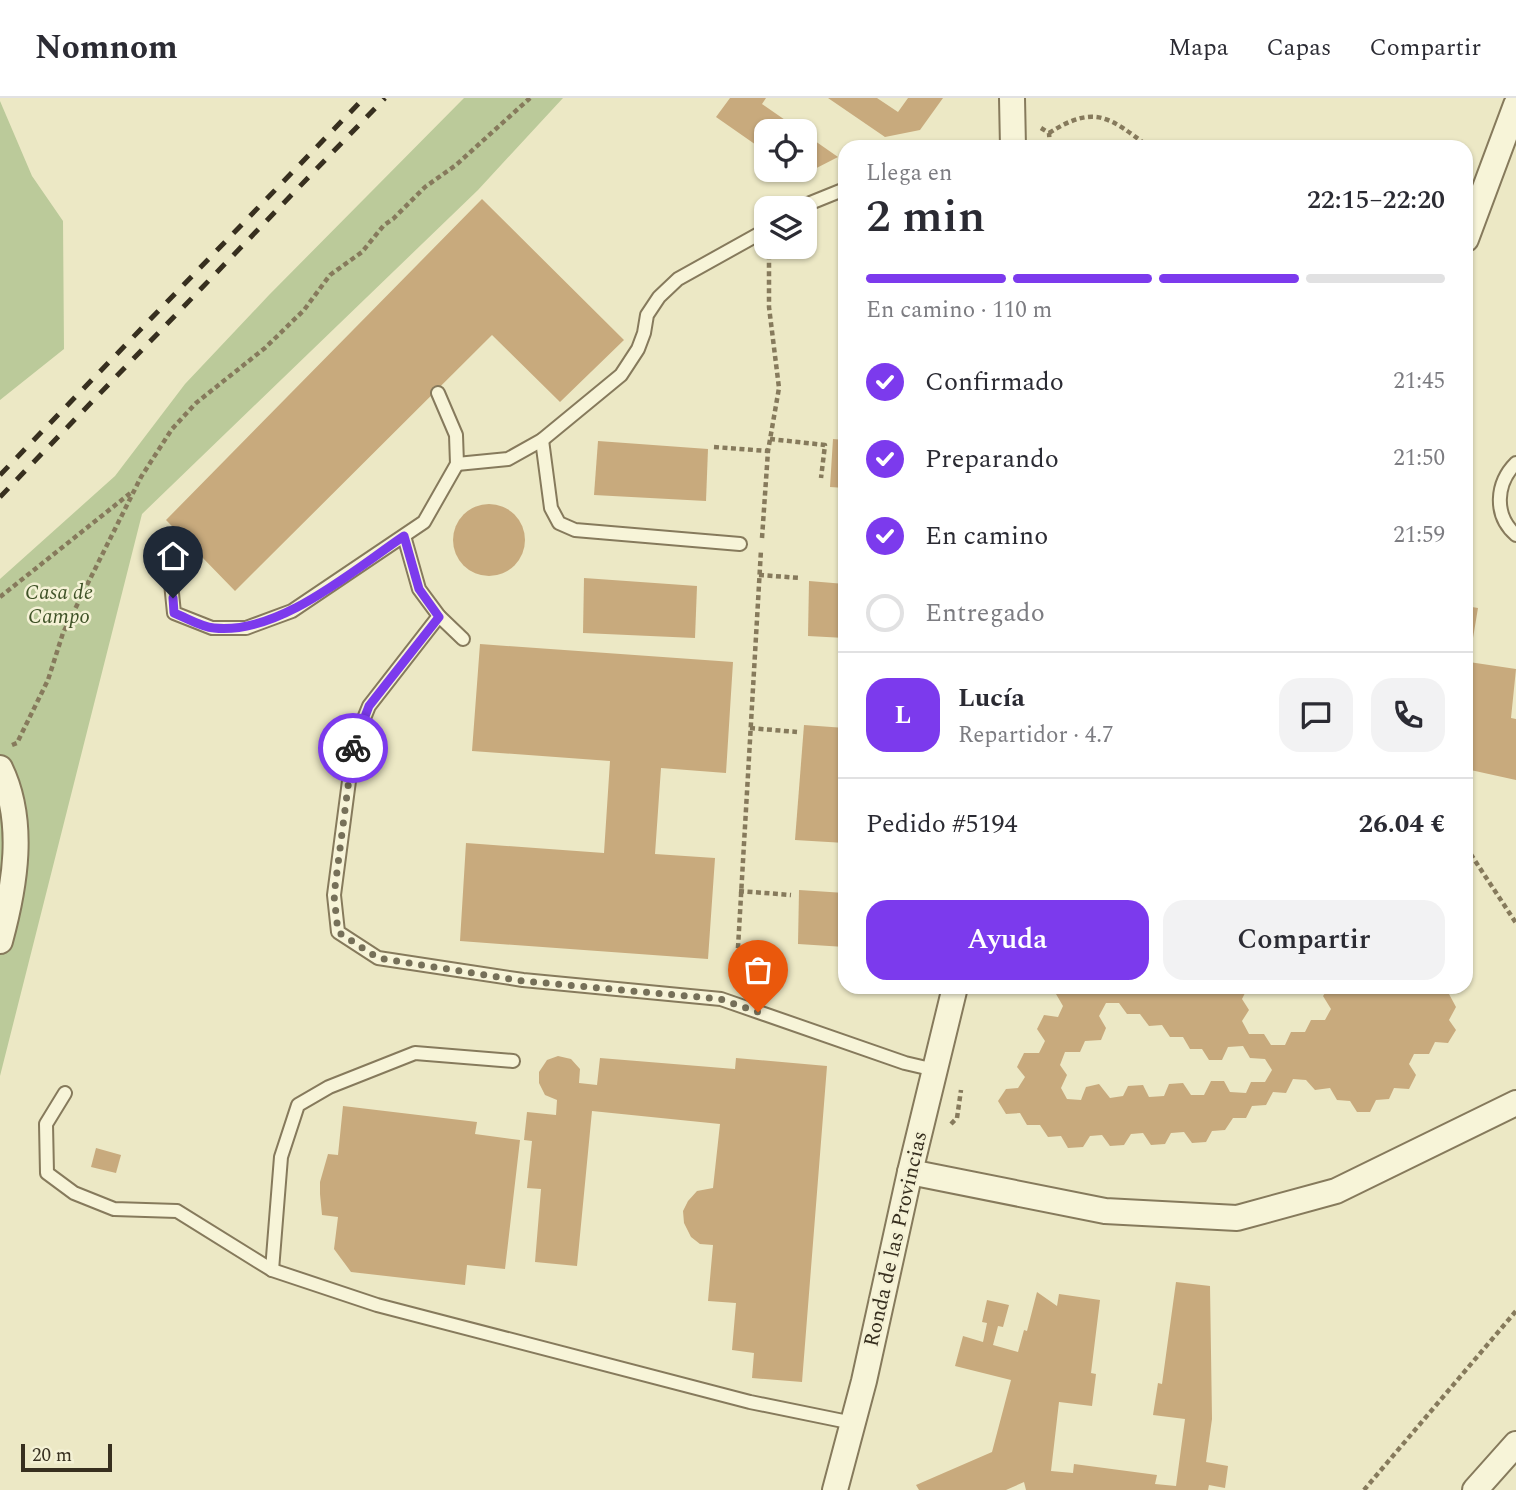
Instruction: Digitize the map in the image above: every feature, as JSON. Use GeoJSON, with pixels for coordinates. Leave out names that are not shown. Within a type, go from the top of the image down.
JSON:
{"type":"FeatureCollection","features":[{"type":"Feature","properties":{"kind":"street"},"geometry":{"type":"LineString","coordinates":[[1012,98],[1013,140]]}},
{"type":"Feature","properties":{"kind":"street"},"geometry":{"type":"LineString","coordinates":[[1473,220],[1516,105]]}},
{"type":"Feature","properties":{"kind":"street"},"geometry":{"type":"LineString","coordinates":[[0,941],[6,918],[16,838],[2,759]]}},
{"type":"Feature","properties":{"kind":"street","name":"Ronda de las Provincias"},"geometry":{"type":"LineString","coordinates":[[835,1490],[953,994]]}},
{"type":"Feature","properties":{"kind":"street"},"geometry":{"type":"LineString","coordinates":[[910,1171],[1105,1211],[1237,1218],[1336,1191],[1487,1119],[1516,1102]]}},
{"type":"Feature","properties":{"kind":"street"},"geometry":{"type":"LineString","coordinates":[[1475,1490],[1516,1444]]}},
{"type":"Feature","properties":{"kind":"lane"},"geometry":{"type":"LineString","coordinates":[[817,200],[838,192]]}},
{"type":"Feature","properties":{"kind":"lane"},"geometry":{"type":"LineString","coordinates":[[457,464],[508,458],[542,440],[621,375],[638,349],[647,315],[659,297],[678,279],[754,237]]}},
{"type":"Feature","properties":{"kind":"lane"},"geometry":{"type":"LineString","coordinates":[[190,544],[171,583],[174,613],[212,628],[246,628],[292,611],[424,522],[457,464],[456,435],[438,393]]}},
{"type":"Feature","properties":{"kind":"lane"},"geometry":{"type":"LineString","coordinates":[[542,440],[551,508],[559,523],[575,530],[740,544]]}},
{"type":"Feature","properties":{"kind":"lane"},"geometry":{"type":"LineString","coordinates":[[1516,463],[1508,471],[1501,485],[1499,500],[1502,516],[1516,535]]}},
{"type":"Feature","properties":{"kind":"lane"},"geometry":{"type":"LineString","coordinates":[[404,536],[419,589],[439,617],[463,639]]}},
{"type":"Feature","properties":{"kind":"lane"},"geometry":{"type":"LineString","coordinates":[[439,617],[369,706],[354,743],[334,895],[338,932],[378,958],[523,981],[720,999],[905,1063],[934,1070]]}},
{"type":"Feature","properties":{"kind":"lane"},"geometry":{"type":"LineString","coordinates":[[272,1270],[281,1157],[298,1105],[329,1087],[415,1053],[513,1061]]}},
{"type":"Feature","properties":{"kind":"lane"},"geometry":{"type":"LineString","coordinates":[[65,1093],[46,1125],[47,1173],[74,1193],[114,1209],[177,1211],[272,1270],[377,1305],[750,1402],[853,1423]]}},
{"type":"Feature","properties":{"kind":"path"},"geometry":{"type":"LineString","coordinates":[[2,759],[17,743],[48,680],[63,633],[156,450],[186,413],[265,348],[304,310],[330,275],[368,247],[384,225],[425,187],[456,165],[530,98]]}},
{"type":"Feature","properties":{"kind":"path"},"geometry":{"type":"LineString","coordinates":[[1049,133],[1079,117],[1094,115],[1121,126],[1140,140]]}},
{"type":"Feature","properties":{"kind":"path"},"geometry":{"type":"LineString","coordinates":[[733,1003],[768,451],[779,388],[769,307],[769,259]]}},
{"type":"Feature","properties":{"kind":"path"},"geometry":{"type":"LineString","coordinates":[[770,439],[824,445],[821,478]]}},
{"type":"Feature","properties":{"kind":"path"},"geometry":{"type":"LineString","coordinates":[[714,447],[768,451]]}},
{"type":"Feature","properties":{"kind":"path"},"geometry":{"type":"LineString","coordinates":[[0,597],[135,489]]}},
{"type":"Feature","properties":{"kind":"path"},"geometry":{"type":"LineString","coordinates":[[760,575],[801,578]]}},
{"type":"Feature","properties":{"kind":"path"},"geometry":{"type":"LineString","coordinates":[[750,729],[797,732]]}},
{"type":"Feature","properties":{"kind":"path"},"geometry":{"type":"LineString","coordinates":[[1473,858],[1516,923]]}},
{"type":"Feature","properties":{"kind":"path"},"geometry":{"type":"LineString","coordinates":[[739,891],[790,895]]}},
{"type":"Feature","properties":{"kind":"path"},"geometry":{"type":"LineString","coordinates":[[1364,1490],[1516,1311]]}},
{"type":"Feature","properties":{"kind":"green space","name":"Casa de Campo"},"geometry":{"type":"Polygon","coordinates":[[[464,98],[563,98],[478,190],[142,514],[0,1076],[0,579],[115,476],[185,384],[464,98]]]}},
{"type":"Feature","properties":{"kind":"green space"},"geometry":{"type":"Polygon","coordinates":[[[0,101],[32,176],[63,221],[64,349],[0,400],[0,101]]]}},
{"type":"Feature","properties":{"kind":"building"},"geometry":{"type":"Polygon","coordinates":[[[730,98],[766,98],[762,104],[784,119],[754,119],[754,144],[716,117],[730,98]]]}},
{"type":"Feature","properties":{"kind":"building"},"geometry":{"type":"Polygon","coordinates":[[[828,98],[877,98],[898,112],[908,98],[943,98],[920,130],[885,137],[828,98]]]}},
{"type":"Feature","properties":{"kind":"building"},"geometry":{"type":"Polygon","coordinates":[[[817,142],[838,157],[817,168],[817,142]]]}},
{"type":"Feature","properties":{"kind":"building"},"geometry":{"type":"Polygon","coordinates":[[[482,199],[624,340],[560,402],[492,335],[235,591],[166,520],[482,199]]]}},
{"type":"Feature","properties":{"kind":"building"},"geometry":{"type":"Polygon","coordinates":[[[833,439],[838,439],[838,488],[830,487],[833,439]]]}},
{"type":"Feature","properties":{"kind":"building"},"geometry":{"type":"Polygon","coordinates":[[[598,441],[708,449],[706,501],[594,495],[598,441]]]}},
{"type":"Feature","properties":{"kind":"building"},"geometry":{"type":"Polygon","coordinates":[[[489,504],[509,510],[519,520],[525,540],[519,560],[509,570],[489,576],[469,570],[459,560],[453,540],[459,520],[469,510],[489,504]]]}},
{"type":"Feature","properties":{"kind":"building"},"geometry":{"type":"Polygon","coordinates":[[[584,578],[697,586],[695,638],[583,633],[584,578]]]}},
{"type":"Feature","properties":{"kind":"building"},"geometry":{"type":"Polygon","coordinates":[[[809,581],[838,583],[838,638],[808,636],[809,581]]]}},
{"type":"Feature","properties":{"kind":"building"},"geometry":{"type":"Polygon","coordinates":[[[1473,607],[1478,608],[1473,638],[1473,607]]]}},
{"type":"Feature","properties":{"kind":"building"},"geometry":{"type":"Polygon","coordinates":[[[480,644],[733,662],[726,773],[661,768],[655,854],[715,858],[708,959],[460,941],[466,843],[604,853],[610,761],[472,751],[480,644]]]}},
{"type":"Feature","properties":{"kind":"building"},"geometry":{"type":"Polygon","coordinates":[[[1473,663],[1516,669],[1511,718],[1516,719],[1516,780],[1473,771],[1473,663]]]}},
{"type":"Feature","properties":{"kind":"building"},"geometry":{"type":"Polygon","coordinates":[[[804,725],[838,727],[838,843],[795,840],[804,725]]]}},
{"type":"Feature","properties":{"kind":"building"},"geometry":{"type":"Polygon","coordinates":[[[799,890],[838,893],[838,947],[798,944],[799,890]]]}},
{"type":"Feature","properties":{"kind":"building"},"geometry":{"type":"Polygon","coordinates":[[[1056,994],[1244,994],[1242,999],[1249,1010],[1242,1021],[1249,1034],[1264,1034],[1271,1045],[1285,1045],[1291,1032],[1305,1032],[1311,1020],[1325,1020],[1331,1009],[1324,994],[1449,994],[1456,1007],[1449,1020],[1456,1030],[1448,1043],[1435,1042],[1429,1054],[1414,1054],[1409,1064],[1416,1075],[1409,1089],[1394,1088],[1389,1099],[1376,1100],[1370,1112],[1357,1112],[1350,1101],[1337,1100],[1330,1088],[1315,1090],[1306,1080],[1293,1079],[1286,1093],[1273,1092],[1266,1105],[1252,1106],[1246,1118],[1233,1118],[1225,1130],[1212,1131],[1206,1142],[1192,1143],[1184,1132],[1171,1133],[1165,1144],[1151,1145],[1143,1133],[1131,1134],[1124,1145],[1110,1146],[1102,1135],[1090,1136],[1083,1147],[1068,1148],[1061,1136],[1048,1137],[1040,1125],[1027,1125],[1020,1113],[1006,1114],[998,1101],[1006,1089],[1018,1088],[1025,1077],[1017,1067],[1024,1053],[1039,1053],[1045,1041],[1037,1029],[1044,1015],[1058,1017],[1063,1006],[1056,994]],[[1106,1003],[1099,1016],[1106,1028],[1101,1040],[1085,1041],[1080,1052],[1065,1052],[1060,1065],[1067,1075],[1061,1088],[1067,1099],[1081,1100],[1086,1087],[1099,1084],[1110,1098],[1123,1096],[1128,1086],[1143,1085],[1149,1097],[1164,1096],[1169,1084],[1183,1083],[1191,1095],[1204,1095],[1211,1081],[1224,1081],[1230,1092],[1246,1093],[1251,1082],[1265,1082],[1272,1070],[1265,1059],[1250,1058],[1243,1046],[1228,1047],[1222,1060],[1209,1060],[1202,1049],[1190,1049],[1183,1037],[1170,1037],[1162,1025],[1149,1026],[1140,1014],[1127,1014],[1119,1003],[1106,1003]]]}},
{"type":"Feature","properties":{"kind":"building"},"geometry":{"type":"Polygon","coordinates":[[[558,1056],[571,1059],[580,1069],[579,1083],[597,1085],[600,1058],[735,1069],[736,1058],[827,1066],[802,1382],[752,1378],[754,1353],[732,1350],[736,1303],[708,1301],[713,1245],[700,1244],[691,1237],[684,1223],[683,1211],[697,1191],[713,1188],[720,1124],[592,1111],[577,1266],[535,1262],[541,1189],[527,1188],[532,1141],[524,1140],[527,1112],[556,1115],[557,1100],[545,1095],[539,1083],[539,1072],[547,1060],[558,1056]]]}},
{"type":"Feature","properties":{"kind":"building"},"geometry":{"type":"Polygon","coordinates":[[[343,1106],[477,1122],[475,1134],[520,1140],[505,1269],[467,1265],[465,1285],[351,1272],[334,1249],[338,1217],[322,1215],[320,1194],[320,1182],[328,1154],[338,1155],[343,1106]]]}},
{"type":"Feature","properties":{"kind":"building"},"geometry":{"type":"Polygon","coordinates":[[[96,1148],[121,1155],[116,1173],[91,1167],[96,1148]]]}},
{"type":"Feature","properties":{"kind":"building"},"geometry":{"type":"Polygon","coordinates":[[[1176,1282],[1210,1286],[1212,1419],[1206,1462],[1228,1466],[1225,1488],[1209,1485],[1208,1490],[1026,1490],[1024,1482],[1006,1490],[919,1490],[916,1485],[992,1452],[1011,1380],[955,1366],[963,1336],[983,1342],[987,1323],[982,1322],[987,1300],[1009,1305],[1003,1327],[998,1326],[993,1345],[1018,1352],[1024,1330],[1027,1331],[1037,1292],[1057,1306],[1059,1294],[1100,1300],[1091,1373],[1096,1374],[1092,1406],[1059,1402],[1051,1471],[1073,1473],[1074,1464],[1157,1475],[1155,1484],[1176,1486],[1185,1419],[1153,1415],[1158,1383],[1162,1384],[1176,1282]]]}},
{"type":"Feature","properties":{"kind":"railway"},"geometry":{"type":"LineString","coordinates":[[0,475],[364,98]]}},
{"type":"Feature","properties":{"kind":"railway"},"geometry":{"type":"LineString","coordinates":[[0,497],[385,98]]}},
{"type":"Feature","properties":{"kind":"way so far"},"geometry":{"type":"LineString","coordinates":[[353,748],[334,895],[338,932],[378,958],[523,981],[720,999],[758,1012]]}},
{"type":"Feature","properties":{"kind":"route"},"geometry":{"type":"LineString","coordinates":[[173,598],[174,613],[212,628],[246,628],[292,611],[404,536],[419,589],[439,617],[369,706],[353,748]]}}]}
